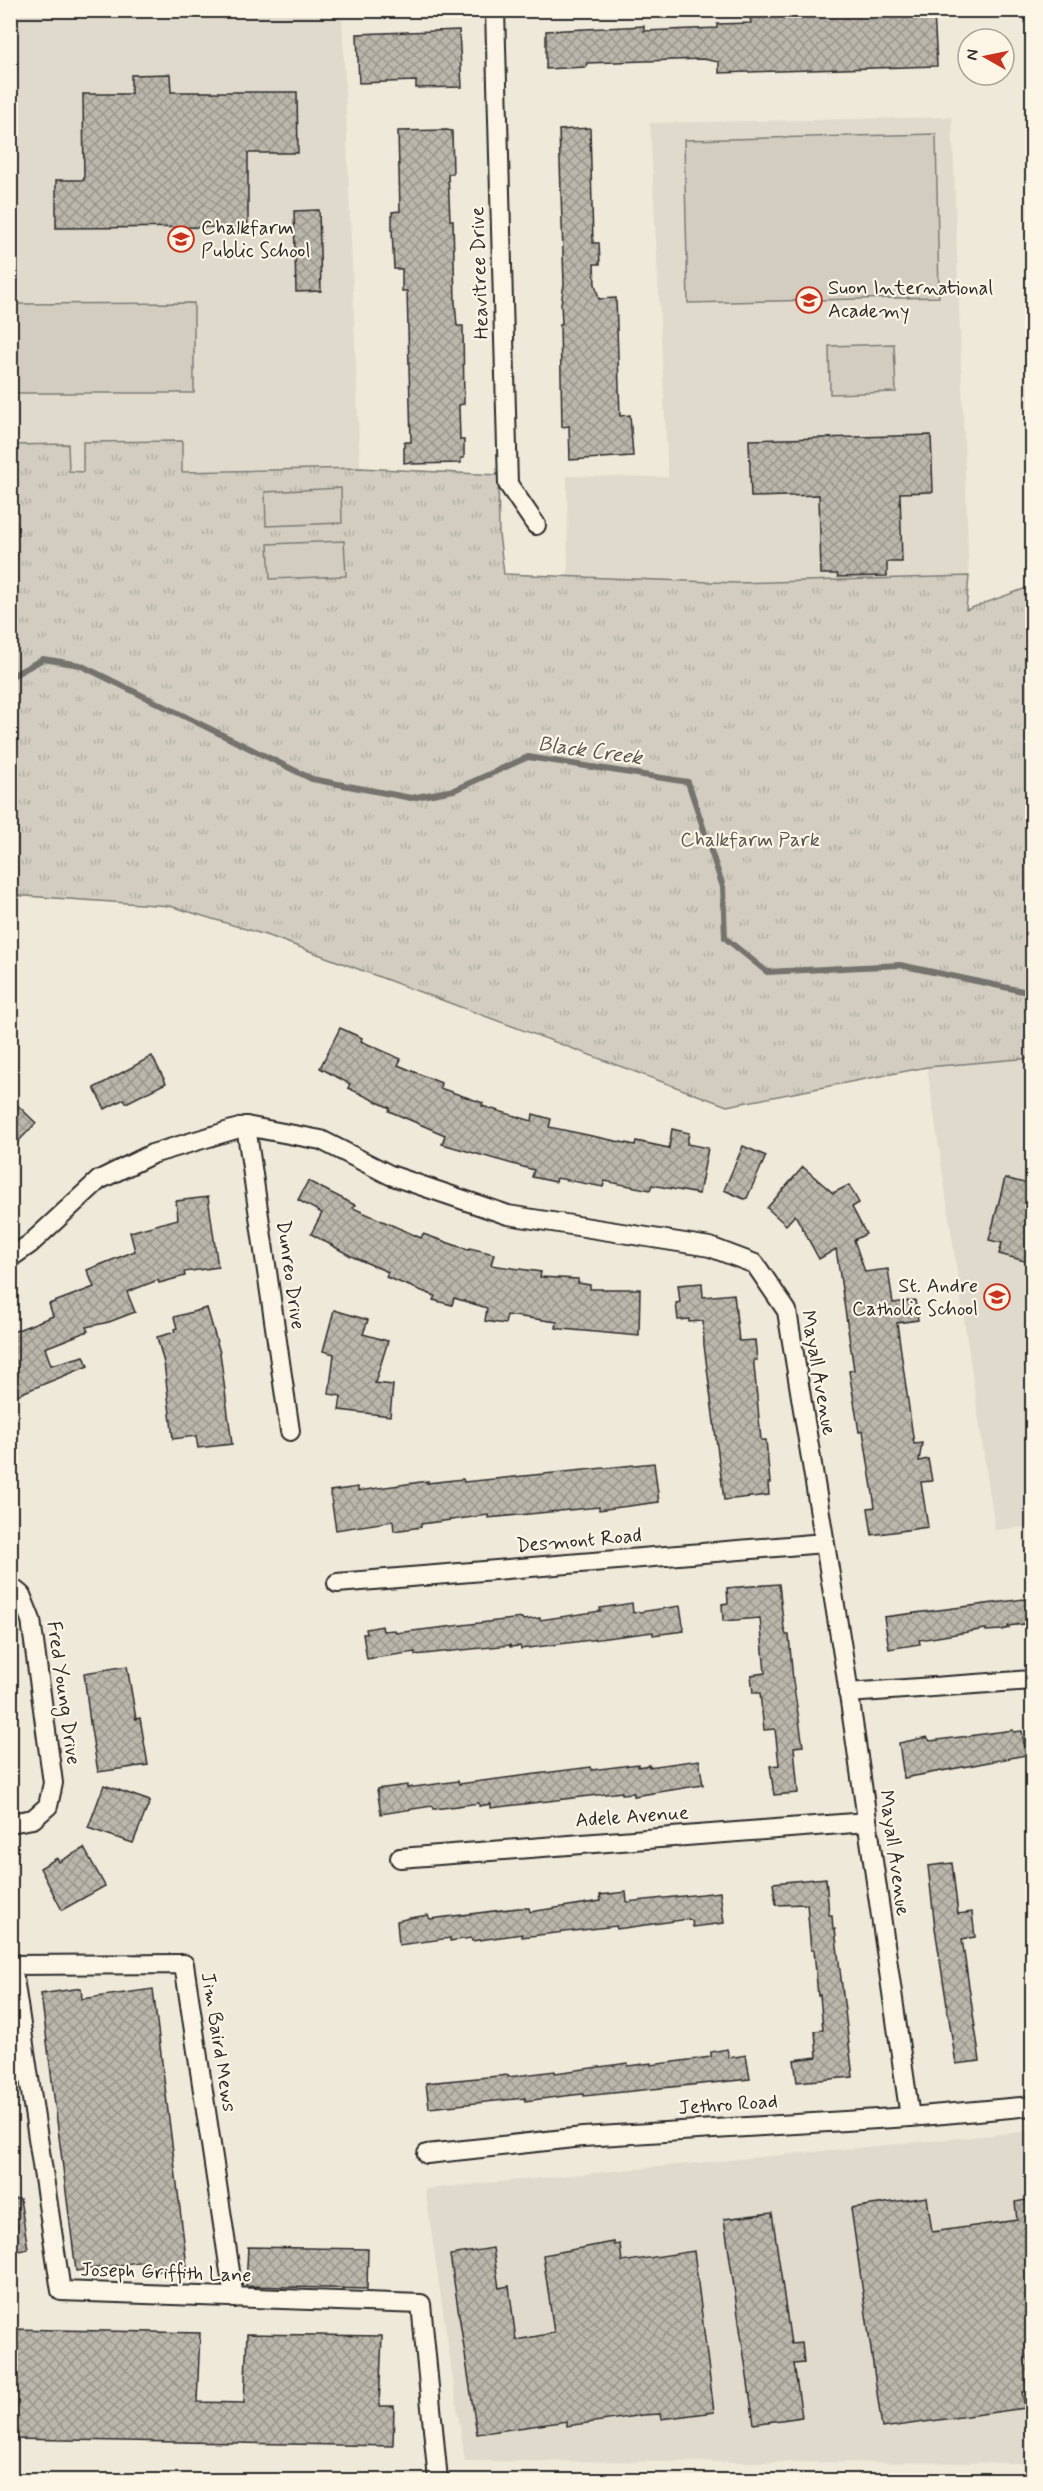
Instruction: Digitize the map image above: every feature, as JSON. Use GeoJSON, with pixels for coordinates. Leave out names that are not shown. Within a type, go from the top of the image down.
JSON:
{"type":"FeatureCollection","features":[{"type":"Feature","properties":{"kind":"street","name":"Heavitree Drive"},"geometry":{"type":"LineString","coordinates":[[495,10],[508,484],[536,525]]}},
{"type":"Feature","properties":{"kind":"street","name":"Mayall Avenue"},"geometry":{"type":"LineString","coordinates":[[10,1258],[30,1244],[99,1180],[152,1154],[246,1126],[321,1140],[390,1175],[508,1215],[710,1247],[755,1264],[787,1311],[848,1692],[910,2116]]}},
{"type":"Feature","properties":{"kind":"street","name":"Dunreo Drive"},"geometry":{"type":"LineString","coordinates":[[246,1126],[290,1431]]}},
{"type":"Feature","properties":{"kind":"street","name":"Desmont Road"},"geometry":{"type":"LineString","coordinates":[[337,1583],[824,1543]]}},
{"type":"Feature","properties":{"kind":"street","name":"Fred Young Drive"},"geometry":{"type":"LineString","coordinates":[[10,1586],[21,1595],[31,1620],[53,1783],[48,1806],[33,1819],[10,1823]]}},
{"type":"Feature","properties":{"kind":"street"},"geometry":{"type":"LineString","coordinates":[[848,1692],[1032,1680]]}},
{"type":"Feature","properties":{"kind":"street","name":"Adele Avenue"},"geometry":{"type":"LineString","coordinates":[[400,1858],[867,1822]]}},
{"type":"Feature","properties":{"kind":"street","name":"Jim Baird Mews"},"geometry":{"type":"LineString","coordinates":[[11,1965],[184,1964],[234,2298]]}},
{"type":"Feature","properties":{"kind":"street","name":"Joseph Griffith Lane"},"geometry":{"type":"LineString","coordinates":[[11,1965],[61,2291],[421,2304],[438,2481]]}},
{"type":"Feature","properties":{"kind":"street","name":"Jethro Road"},"geometry":{"type":"LineString","coordinates":[[427,2154],[584,2138],[1032,2106]]}},
{"type":"Feature","properties":{"kind":"shaded area","name":"Chalkfarm Public School"},"geometry":{"type":"Polygon","coordinates":[[[10,11],[342,11],[360,468],[209,472],[11,472],[10,11]]]}},
{"type":"Feature","properties":{"kind":"shaded area","name":"Suon International Academy"},"geometry":{"type":"Polygon","coordinates":[[[952,117],[969,576],[737,583],[568,577],[567,476],[668,477],[650,123],[952,117]]]}},
{"type":"Feature","properties":{"kind":"shaded area","name":"St. Andre Catholic School"},"geometry":{"type":"Polygon","coordinates":[[[1032,1058],[1032,1526],[995,1530],[927,1067],[1032,1058]]]}},
{"type":"Feature","properties":{"kind":"shaded area"},"geometry":{"type":"Polygon","coordinates":[[[1032,2131],[1032,2463],[465,2461],[425,2189],[1032,2131]]]}},
{"type":"Feature","properties":{"kind":"green space"},"geometry":{"type":"Polygon","coordinates":[[[936,134],[939,297],[688,303],[684,140],[936,134]]]}},
{"type":"Feature","properties":{"kind":"green space"},"geometry":{"type":"Polygon","coordinates":[[[194,303],[194,393],[11,393],[11,304],[194,303]]]}},
{"type":"Feature","properties":{"kind":"green space"},"geometry":{"type":"Polygon","coordinates":[[[894,344],[896,392],[830,394],[829,346],[894,344]]]}},
{"type":"Feature","properties":{"kind":"green space","name":"Chalkfarm Park"},"geometry":{"type":"Polygon","coordinates":[[[182,441],[182,472],[360,468],[498,475],[499,534],[504,574],[737,583],[969,576],[966,610],[1032,586],[1032,1058],[927,1067],[727,1106],[272,937],[170,906],[11,895],[10,445],[68,444],[69,471],[83,472],[83,442],[182,441]]]}},
{"type":"Feature","properties":{"kind":"green space"},"geometry":{"type":"Polygon","coordinates":[[[341,488],[342,523],[266,526],[265,492],[341,488]]]}},
{"type":"Feature","properties":{"kind":"green space"},"geometry":{"type":"Polygon","coordinates":[[[344,541],[346,576],[270,579],[268,544],[344,541]]]}},
{"type":"Feature","properties":{"kind":"building"},"geometry":{"type":"Polygon","coordinates":[[[876,12],[934,12],[937,66],[719,73],[719,62],[703,59],[587,63],[586,67],[546,69],[546,31],[644,26],[644,31],[717,28],[717,24],[751,23],[750,18],[876,12]]]}},
{"type":"Feature","properties":{"kind":"building"},"geometry":{"type":"Polygon","coordinates":[[[459,30],[462,87],[416,88],[416,81],[359,83],[357,34],[459,30]]]}},
{"type":"Feature","properties":{"kind":"building"},"geometry":{"type":"Polygon","coordinates":[[[170,74],[171,92],[297,92],[298,153],[248,153],[248,227],[56,228],[56,180],[84,180],[83,94],[131,94],[131,75],[170,74]]]}},
{"type":"Feature","properties":{"kind":"building"},"geometry":{"type":"Polygon","coordinates":[[[590,128],[593,243],[599,243],[600,264],[594,264],[595,284],[599,299],[616,298],[620,416],[630,415],[633,456],[570,460],[569,426],[562,427],[560,324],[562,324],[561,304],[564,284],[559,130],[590,128]]]}},
{"type":"Feature","properties":{"kind":"building"},"geometry":{"type":"Polygon","coordinates":[[[398,131],[452,131],[453,174],[448,174],[450,220],[453,220],[455,302],[457,326],[463,326],[464,404],[459,405],[460,440],[464,440],[464,458],[461,458],[461,463],[412,464],[412,462],[404,463],[404,442],[411,442],[407,291],[402,291],[402,269],[394,269],[392,231],[392,212],[400,211],[398,131]]]}},
{"type":"Feature","properties":{"kind":"building"},"geometry":{"type":"Polygon","coordinates":[[[319,210],[321,291],[296,292],[294,211],[319,210]]]}},
{"type":"Feature","properties":{"kind":"building"},"geometry":{"type":"Polygon","coordinates":[[[931,435],[933,492],[900,493],[902,562],[887,562],[887,576],[838,577],[837,574],[821,574],[819,495],[751,497],[749,440],[931,435]]]}},
{"type":"Feature","properties":{"kind":"building"},"geometry":{"type":"Polygon","coordinates":[[[340,1028],[362,1038],[361,1041],[401,1059],[398,1065],[441,1083],[440,1088],[483,1103],[482,1106],[532,1121],[533,1114],[551,1119],[549,1127],[635,1145],[636,1141],[669,1148],[672,1129],[689,1133],[687,1144],[708,1148],[699,1194],[652,1185],[650,1190],[605,1181],[603,1187],[557,1178],[556,1182],[532,1177],[534,1170],[442,1144],[445,1135],[389,1111],[390,1108],[348,1088],[350,1084],[320,1068],[340,1028]]]}},
{"type":"Feature","properties":{"kind":"building"},"geometry":{"type":"Polygon","coordinates":[[[152,1056],[166,1083],[126,1103],[124,1099],[105,1109],[94,1088],[152,1056]]]}},
{"type":"Feature","properties":{"kind":"building"},"geometry":{"type":"Polygon","coordinates":[[[10,1098],[36,1123],[10,1150],[10,1098]]]}},
{"type":"Feature","properties":{"kind":"building"},"geometry":{"type":"Polygon","coordinates":[[[743,1146],[766,1156],[747,1198],[744,1199],[724,1190],[743,1146]]]}},
{"type":"Feature","properties":{"kind":"building"},"geometry":{"type":"Polygon","coordinates":[[[803,1167],[833,1193],[849,1185],[859,1203],[852,1207],[866,1234],[854,1240],[865,1272],[888,1269],[893,1303],[915,1300],[918,1320],[897,1323],[914,1444],[922,1443],[919,1461],[928,1459],[932,1481],[921,1482],[928,1527],[872,1535],[868,1508],[875,1507],[863,1431],[859,1432],[849,1371],[854,1370],[836,1249],[819,1259],[795,1215],[786,1225],[767,1208],[803,1167]]]}},
{"type":"Feature","properties":{"kind":"building"},"geometry":{"type":"Polygon","coordinates":[[[1005,1178],[1032,1185],[1032,1263],[999,1254],[1002,1243],[989,1240],[1005,1178]]]}},
{"type":"Feature","properties":{"kind":"building"},"geometry":{"type":"Polygon","coordinates":[[[308,1181],[355,1205],[353,1208],[421,1238],[423,1234],[469,1250],[470,1248],[494,1254],[491,1265],[541,1272],[540,1277],[578,1279],[578,1283],[590,1285],[590,1289],[640,1289],[639,1336],[562,1329],[556,1328],[557,1322],[507,1315],[505,1324],[485,1321],[487,1308],[454,1298],[452,1305],[433,1300],[435,1296],[386,1277],[388,1272],[351,1256],[311,1234],[322,1213],[298,1200],[308,1181]]]}},
{"type":"Feature","properties":{"kind":"building"},"geometry":{"type":"Polygon","coordinates":[[[208,1197],[218,1267],[184,1272],[185,1276],[159,1283],[158,1280],[127,1292],[135,1312],[109,1322],[86,1327],[88,1331],[45,1348],[51,1365],[84,1356],[88,1366],[10,1398],[10,1333],[53,1316],[49,1304],[94,1287],[87,1270],[135,1251],[130,1232],[178,1219],[176,1201],[208,1197]]]}},
{"type":"Feature","properties":{"kind":"building"},"geometry":{"type":"Polygon","coordinates":[[[702,1283],[703,1297],[734,1294],[739,1341],[755,1340],[757,1360],[754,1360],[754,1365],[761,1440],[766,1440],[769,1495],[724,1500],[704,1345],[703,1321],[678,1320],[676,1303],[680,1302],[678,1285],[702,1283]]]}},
{"type":"Feature","properties":{"kind":"building"},"geometry":{"type":"Polygon","coordinates":[[[207,1308],[220,1353],[232,1444],[198,1448],[196,1436],[173,1439],[164,1363],[157,1337],[175,1332],[174,1329],[177,1328],[174,1317],[207,1308]]]}},
{"type":"Feature","properties":{"kind":"building"},"geometry":{"type":"Polygon","coordinates":[[[334,1310],[368,1320],[363,1334],[388,1341],[375,1383],[393,1385],[390,1416],[339,1410],[341,1396],[329,1394],[334,1354],[323,1351],[334,1310]]]}},
{"type":"Feature","properties":{"kind":"building"},"geometry":{"type":"Polygon","coordinates":[[[654,1463],[659,1502],[599,1510],[599,1507],[488,1518],[488,1515],[421,1524],[421,1527],[394,1531],[393,1521],[336,1530],[330,1491],[358,1487],[358,1491],[428,1481],[427,1483],[463,1479],[464,1482],[654,1463]]]}},
{"type":"Feature","properties":{"kind":"building"},"geometry":{"type":"Polygon","coordinates":[[[779,1584],[784,1629],[786,1635],[789,1635],[803,1746],[794,1747],[798,1793],[774,1795],[770,1766],[779,1765],[775,1729],[764,1730],[760,1693],[753,1693],[751,1675],[765,1673],[760,1618],[723,1621],[722,1604],[728,1603],[727,1588],[779,1584]]]}},
{"type":"Feature","properties":{"kind":"building"},"geometry":{"type":"Polygon","coordinates":[[[1032,1598],[1032,1623],[1008,1626],[1009,1628],[1002,1630],[986,1631],[986,1629],[919,1640],[920,1644],[889,1649],[884,1617],[1032,1598]]]}},
{"type":"Feature","properties":{"kind":"building"},"geometry":{"type":"Polygon","coordinates":[[[632,1603],[633,1613],[680,1606],[684,1631],[653,1635],[653,1632],[521,1649],[520,1646],[510,1647],[510,1645],[415,1655],[415,1652],[367,1659],[363,1634],[367,1634],[366,1629],[382,1626],[383,1631],[395,1630],[396,1633],[522,1618],[523,1620],[540,1618],[540,1620],[601,1611],[600,1608],[632,1603]]]}},
{"type":"Feature","properties":{"kind":"building"},"geometry":{"type":"Polygon","coordinates":[[[127,1666],[136,1719],[140,1718],[148,1765],[98,1772],[84,1673],[127,1666]]]}},
{"type":"Feature","properties":{"kind":"building"},"geometry":{"type":"Polygon","coordinates":[[[1013,1730],[1014,1732],[1022,1731],[1026,1755],[904,1778],[899,1743],[927,1737],[930,1741],[1013,1730]]]}},
{"type":"Feature","properties":{"kind":"building"},"geometry":{"type":"Polygon","coordinates":[[[699,1760],[703,1785],[634,1796],[634,1793],[622,1794],[622,1792],[491,1808],[491,1804],[479,1806],[479,1803],[435,1809],[432,1806],[381,1814],[377,1789],[407,1785],[407,1788],[458,1781],[459,1784],[591,1767],[592,1770],[638,1764],[638,1767],[649,1765],[649,1767],[699,1760]]]}},
{"type":"Feature","properties":{"kind":"building"},"geometry":{"type":"Polygon","coordinates":[[[104,1785],[150,1801],[133,1843],[88,1828],[104,1785]]]}},
{"type":"Feature","properties":{"kind":"building"},"geometry":{"type":"Polygon","coordinates":[[[84,1848],[105,1886],[62,1910],[40,1868],[57,1858],[59,1862],[84,1848]]]}},
{"type":"Feature","properties":{"kind":"building"},"geometry":{"type":"Polygon","coordinates":[[[952,1863],[958,1914],[972,1912],[975,1937],[962,1939],[980,2061],[956,2064],[928,1866],[952,1863]]]}},
{"type":"Feature","properties":{"kind":"building"},"geometry":{"type":"Polygon","coordinates":[[[826,1878],[829,1915],[832,1915],[833,1929],[835,1929],[853,2077],[797,2082],[794,2060],[817,2057],[815,2031],[823,2030],[820,1995],[818,1996],[814,1950],[811,1950],[807,1904],[776,1905],[773,1883],[826,1878]]]}},
{"type":"Feature","properties":{"kind":"building"},"geometry":{"type":"Polygon","coordinates":[[[626,1892],[627,1902],[720,1892],[724,1923],[693,1927],[689,1919],[617,1929],[616,1926],[472,1941],[471,1938],[450,1941],[450,1938],[399,1945],[397,1921],[428,1915],[430,1919],[518,1908],[529,1908],[530,1912],[601,1901],[600,1895],[626,1892]]]}},
{"type":"Feature","properties":{"kind":"building"},"geometry":{"type":"Polygon","coordinates":[[[81,1988],[82,1999],[153,1989],[187,2266],[147,2272],[145,2261],[76,2271],[41,1994],[81,1988]]]}},
{"type":"Feature","properties":{"kind":"building"},"geometry":{"type":"Polygon","coordinates":[[[727,2049],[729,2058],[746,2055],[750,2079],[584,2096],[584,2094],[525,2101],[525,2098],[429,2108],[426,2083],[555,2071],[555,2073],[628,2063],[628,2066],[651,2063],[651,2065],[711,2057],[711,2052],[727,2049]]]}},
{"type":"Feature","properties":{"kind":"building"},"geometry":{"type":"Polygon","coordinates":[[[927,2197],[932,2232],[1017,2220],[1015,2202],[1032,2199],[1032,2391],[1022,2392],[1025,2408],[882,2428],[851,2208],[927,2197]]]}},
{"type":"Feature","properties":{"kind":"building"},"geometry":{"type":"Polygon","coordinates":[[[10,2199],[20,2199],[28,2249],[10,2253],[10,2199]]]}},
{"type":"Feature","properties":{"kind":"building"},"geometry":{"type":"Polygon","coordinates":[[[772,2213],[791,2344],[802,2343],[804,2363],[794,2364],[802,2417],[754,2424],[724,2219],[772,2213]]]}},
{"type":"Feature","properties":{"kind":"building"},"geometry":{"type":"Polygon","coordinates":[[[614,2242],[614,2245],[620,2244],[622,2262],[694,2251],[714,2412],[661,2419],[660,2414],[643,2415],[567,2426],[567,2421],[477,2434],[450,2255],[493,2248],[499,2288],[509,2286],[516,2340],[554,2333],[543,2255],[614,2242]]]}},
{"type":"Feature","properties":{"kind":"building"},"geometry":{"type":"Polygon","coordinates":[[[248,2247],[368,2249],[367,2289],[246,2286],[248,2247]]]}},
{"type":"Feature","properties":{"kind":"building"},"geometry":{"type":"Polygon","coordinates":[[[10,2329],[200,2333],[197,2402],[244,2403],[247,2334],[382,2336],[379,2406],[394,2406],[393,2446],[10,2439],[10,2329]]]}},
{"type":"Feature","properties":{"kind":"waterway","name":"Black Creek"},"geometry":{"type":"LineString","coordinates":[[10,681],[12,676],[43,659],[80,665],[312,779],[411,798],[454,790],[528,757],[688,782],[723,887],[725,938],[767,972],[900,965],[1032,993]]}},
{"type":"Feature","properties":{"kind":"place","name":"Chalkfarm Public School"},"geometry":{"type":"Point","coordinates":[181,239]}},
{"type":"Feature","properties":{"kind":"place","name":"Suon International Academy"},"geometry":{"type":"Point","coordinates":[809,300]}},
{"type":"Feature","properties":{"kind":"place","name":"St. Andre Catholic School"},"geometry":{"type":"Point","coordinates":[997,1297]}}]}
